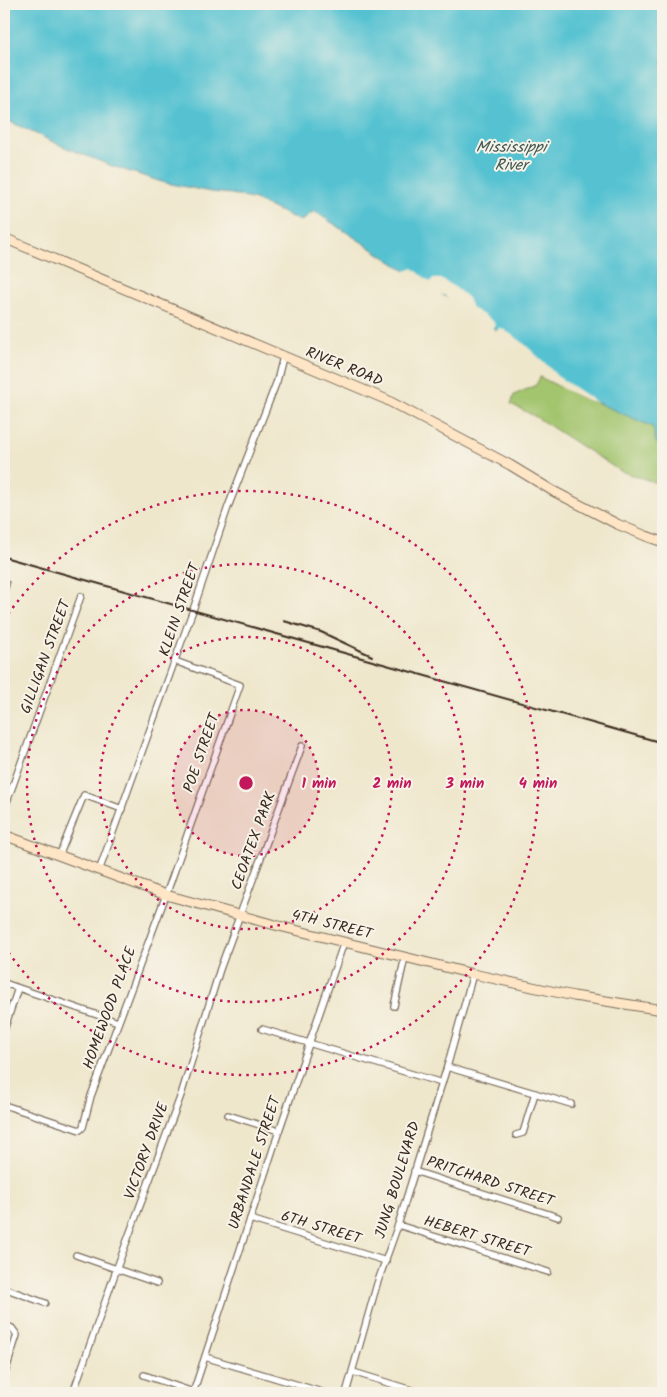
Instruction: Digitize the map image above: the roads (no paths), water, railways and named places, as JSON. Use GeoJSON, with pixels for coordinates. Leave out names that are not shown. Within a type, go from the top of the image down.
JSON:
{"type":"FeatureCollection","features":[{"type":"Feature","properties":{"kind":"main road","name":"RIVER ROAD"},"geometry":{"type":"LineString","coordinates":[[4,238],[385,398],[510,465],[561,495],[617,524],[663,542]]}},
{"type":"Feature","properties":{"kind":"main road","name":"4TH STREET"},"geometry":{"type":"LineString","coordinates":[[4,835],[166,895],[240,916],[473,974],[574,996],[663,1010]]}},
{"type":"Feature","properties":{"kind":"street","name":"KLEIN STREET"},"geometry":{"type":"LineString","coordinates":[[99,871],[228,507],[277,381],[284,357]]}},
{"type":"Feature","properties":{"kind":"street"},"geometry":{"type":"LineString","coordinates":[[4,591],[6,584]]}},
{"type":"Feature","properties":{"kind":"street","name":"GILLIGAN STREET"},"geometry":{"type":"LineString","coordinates":[[4,810],[81,596]]}},
{"type":"Feature","properties":{"kind":"street","name":"POE STREET"},"geometry":{"type":"LineString","coordinates":[[166,895],[240,685],[175,661]]}},
{"type":"Feature","properties":{"kind":"street","name":"CEOATEX PARK"},"geometry":{"type":"LineString","coordinates":[[240,916],[302,746]]}},
{"type":"Feature","properties":{"kind":"street"},"geometry":{"type":"LineString","coordinates":[[59,856],[84,795],[122,809]]}},
{"type":"Feature","properties":{"kind":"street","name":"HOMEWOOD PLACE"},"geometry":{"type":"LineString","coordinates":[[4,1105],[80,1130],[83,1127],[91,1096],[166,895]]}},
{"type":"Feature","properties":{"kind":"street","name":"VICTORY DRIVE"},"geometry":{"type":"LineString","coordinates":[[74,1393],[181,1095],[220,969],[240,916]]}},
{"type":"Feature","properties":{"kind":"street","name":"URBANDALE STREET"},"geometry":{"type":"LineString","coordinates":[[193,1393],[308,1044],[344,942]]}},
{"type":"Feature","properties":{"kind":"street"},"geometry":{"type":"LineString","coordinates":[[394,1006],[405,957]]}},
{"type":"Feature","properties":{"kind":"street","name":"JUNG BOULEVARD"},"geometry":{"type":"LineString","coordinates":[[346,1393],[442,1083],[473,974]]}},
{"type":"Feature","properties":{"kind":"street"},"geometry":{"type":"LineString","coordinates":[[4,983],[118,1022]]}},
{"type":"Feature","properties":{"kind":"street"},"geometry":{"type":"LineString","coordinates":[[4,1030],[18,988]]}},
{"type":"Feature","properties":{"kind":"street"},"geometry":{"type":"LineString","coordinates":[[262,1029],[442,1083]]}},
{"type":"Feature","properties":{"kind":"street"},"geometry":{"type":"LineString","coordinates":[[447,1066],[572,1104]]}},
{"type":"Feature","properties":{"kind":"street"},"geometry":{"type":"LineString","coordinates":[[516,1135],[523,1133],[535,1093]]}},
{"type":"Feature","properties":{"kind":"street"},"geometry":{"type":"LineString","coordinates":[[228,1115],[279,1132]]}},
{"type":"Feature","properties":{"kind":"street","name":"PRITCHARD STREET"},"geometry":{"type":"LineString","coordinates":[[414,1171],[558,1217]]}},
{"type":"Feature","properties":{"kind":"street","name":"6TH STREET"},"geometry":{"type":"LineString","coordinates":[[250,1219],[386,1261]]}},
{"type":"Feature","properties":{"kind":"street","name":"HEBERT STREET"},"geometry":{"type":"LineString","coordinates":[[398,1225],[548,1272]]}},
{"type":"Feature","properties":{"kind":"street"},"geometry":{"type":"LineString","coordinates":[[76,1255],[157,1283]]}},
{"type":"Feature","properties":{"kind":"street"},"geometry":{"type":"LineString","coordinates":[[4,1288],[46,1303]]}},
{"type":"Feature","properties":{"kind":"street"},"geometry":{"type":"LineString","coordinates":[[4,1325],[12,1328],[17,1336],[4,1376]]}},
{"type":"Feature","properties":{"kind":"street"},"geometry":{"type":"LineString","coordinates":[[205,1357],[324,1393]]}},
{"type":"Feature","properties":{"kind":"street"},"geometry":{"type":"LineString","coordinates":[[353,1372],[421,1393]]}},
{"type":"Feature","properties":{"kind":"street"},"geometry":{"type":"LineString","coordinates":[[144,1375],[193,1393]]}},
{"type":"Feature","properties":{"kind":"water","name":"Mississippi River"},"geometry":{"type":"Polygon","coordinates":[[[4,4],[663,4],[663,444],[656,443],[653,427],[566,389],[527,350],[314,211],[301,221],[255,200],[232,194],[211,192],[162,182],[112,166],[62,146],[4,119],[4,4]]]}},
{"type":"Feature","properties":{"kind":"railway"},"geometry":{"type":"LineString","coordinates":[[4,557],[663,743]]}},
{"type":"Feature","properties":{"kind":"railway"},"geometry":{"type":"LineString","coordinates":[[284,621],[321,632],[372,656]]}}]}
